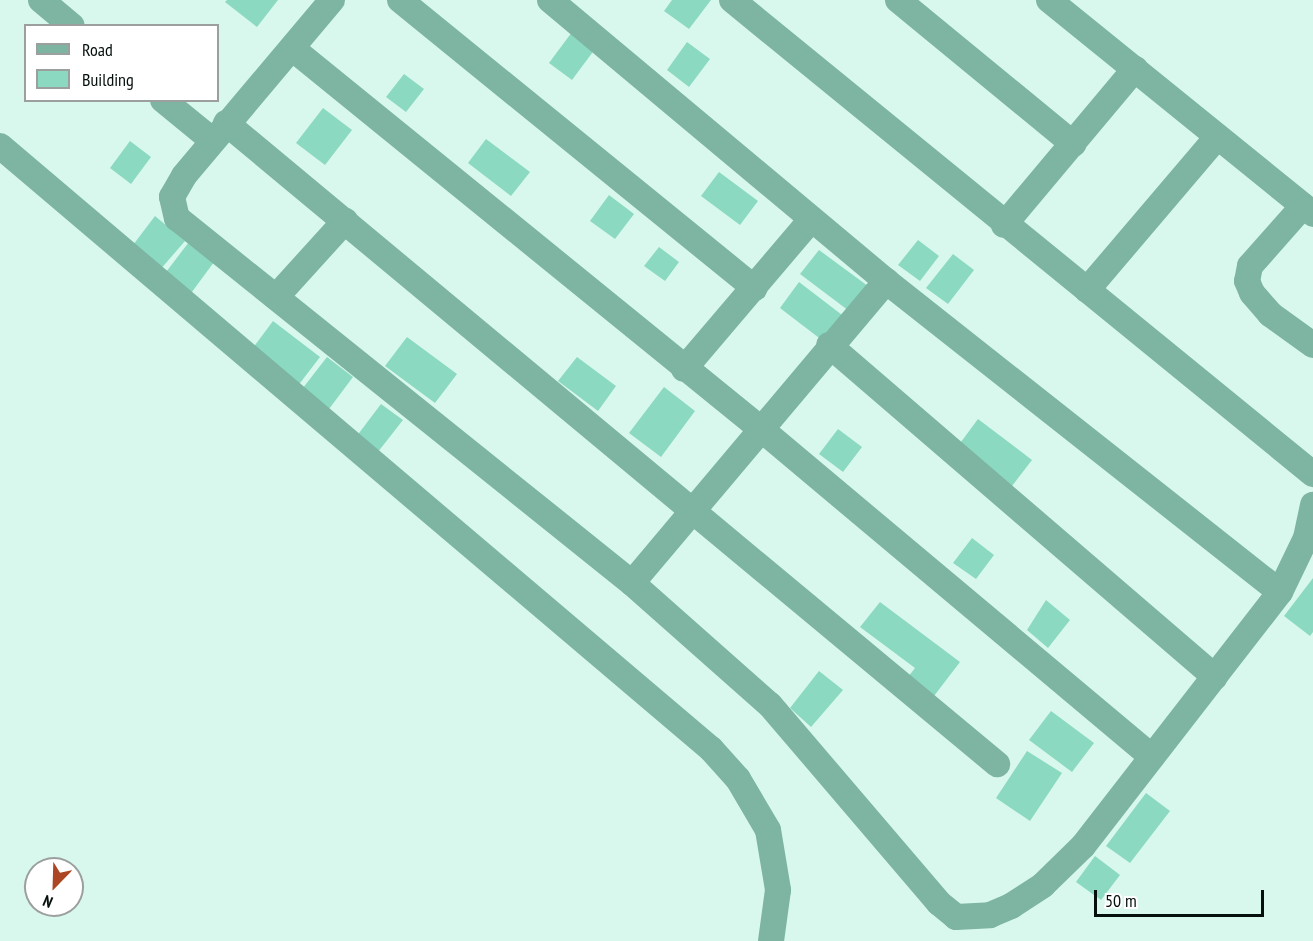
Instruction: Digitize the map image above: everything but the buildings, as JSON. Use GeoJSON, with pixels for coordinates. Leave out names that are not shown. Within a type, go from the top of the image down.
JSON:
{"type":"FeatureCollection","features":[{"type":"Feature","properties":{"kind":"street"},"geometry":{"type":"LineString","coordinates":[[41,0],[70,24]]}},
{"type":"Feature","properties":{"kind":"street"},"geometry":{"type":"LineString","coordinates":[[332,0],[293,49],[219,132],[177,187],[172,206],[177,218],[633,583],[770,705],[939,903],[956,917],[990,915],[1043,885],[1083,846],[1280,592],[1306,538],[1313,505]]}},
{"type":"Feature","properties":{"kind":"street"},"geometry":{"type":"LineString","coordinates":[[400,0],[755,288]]}},
{"type":"Feature","properties":{"kind":"street"},"geometry":{"type":"LineString","coordinates":[[550,0],[886,281],[1280,592]]}},
{"type":"Feature","properties":{"kind":"street"},"geometry":{"type":"LineString","coordinates":[[732,0],[1004,225],[1313,474]]}},
{"type":"Feature","properties":{"kind":"street"},"geometry":{"type":"LineString","coordinates":[[898,0],[1073,144]]}},
{"type":"Feature","properties":{"kind":"street"},"geometry":{"type":"LineString","coordinates":[[1048,0],[1308,210],[1250,266],[1247,280],[1252,293],[1270,314],[1313,345]]}},
{"type":"Feature","properties":{"kind":"street"},"geometry":{"type":"LineString","coordinates":[[293,49],[684,369],[761,429],[1152,757]]}},
{"type":"Feature","properties":{"kind":"street"},"geometry":{"type":"LineString","coordinates":[[1004,225],[1135,69]]}},
{"type":"Feature","properties":{"kind":"street"},"geometry":{"type":"LineString","coordinates":[[166,102],[219,132],[345,221],[998,764]]}},
{"type":"Feature","properties":{"kind":"street"},"geometry":{"type":"LineString","coordinates":[[1087,290],[1217,137]]}},
{"type":"Feature","properties":{"kind":"street"},"geometry":{"type":"LineString","coordinates":[[0,146],[711,748],[738,779],[768,830],[778,890],[771,941]]}},
{"type":"Feature","properties":{"kind":"street"},"geometry":{"type":"LineString","coordinates":[[684,369],[811,220]]}},
{"type":"Feature","properties":{"kind":"street"},"geometry":{"type":"LineString","coordinates":[[276,297],[345,221]]}},
{"type":"Feature","properties":{"kind":"street"},"geometry":{"type":"LineString","coordinates":[[633,583],[690,510],[886,281]]}},
{"type":"Feature","properties":{"kind":"street"},"geometry":{"type":"LineString","coordinates":[[829,345],[1215,676]]}}]}
